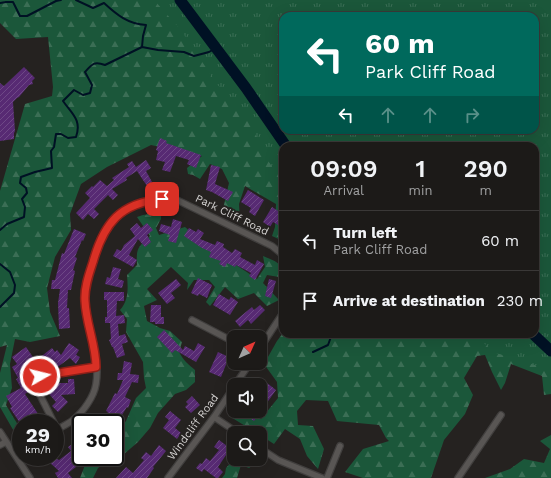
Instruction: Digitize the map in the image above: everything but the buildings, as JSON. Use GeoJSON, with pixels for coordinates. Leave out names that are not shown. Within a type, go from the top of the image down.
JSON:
{"type":"FeatureCollection","features":[{"type":"Feature","properties":{"kind":"street","name":"Park Cliff Road"},"geometry":{"type":"LineString","coordinates":[[64,424],[72,421],[83,410],[96,385],[96,354],[87,322],[85,299],[88,275],[100,239],[109,225],[119,214],[130,207],[149,200],[177,200],[272,246],[279,252]]}},
{"type":"Feature","properties":{"kind":"street"},"geometry":{"type":"LineString","coordinates":[[267,337],[279,319]]}},
{"type":"Feature","properties":{"kind":"street"},"geometry":{"type":"LineString","coordinates":[[192,320],[227,338]]}},
{"type":"Feature","properties":{"kind":"street"},"geometry":{"type":"LineString","coordinates":[[49,414],[39,393],[40,376],[96,367]]}},
{"type":"Feature","properties":{"kind":"street","name":"Windcliff Road"},"geometry":{"type":"LineString","coordinates":[[168,478],[227,398]]}},
{"type":"Feature","properties":{"kind":"street"},"geometry":{"type":"LineString","coordinates":[[458,478],[501,414]]}},
{"type":"Feature","properties":{"kind":"street"},"geometry":{"type":"LineString","coordinates":[[214,417],[228,426]]}},
{"type":"Feature","properties":{"kind":"street"},"geometry":{"type":"LineString","coordinates":[[0,432],[3,444],[12,451]]}},
{"type":"Feature","properties":{"kind":"street"},"geometry":{"type":"LineString","coordinates":[[327,478],[340,446]]}},
{"type":"Feature","properties":{"kind":"street"},"geometry":{"type":"LineString","coordinates":[[267,453],[278,460],[322,478]]}},
{"type":"Feature","properties":{"kind":"street"},"geometry":{"type":"LineString","coordinates":[[24,466],[30,478]]}},
{"type":"Feature","properties":{"kind":"green space"},"geometry":{"type":"Polygon","coordinates":[[[0,0],[551,0],[551,394],[544,395],[542,376],[511,364],[505,383],[501,390],[485,355],[477,356],[464,378],[473,395],[465,414],[444,440],[431,478],[363,478],[345,472],[363,449],[389,441],[379,425],[337,421],[328,401],[306,400],[297,411],[298,425],[313,426],[324,449],[318,469],[307,456],[300,439],[285,429],[274,444],[267,440],[267,426],[245,426],[232,418],[267,418],[267,412],[278,398],[277,382],[267,368],[267,359],[279,338],[539,338],[539,142],[279,142],[279,239],[272,236],[275,227],[276,204],[245,186],[239,204],[240,222],[223,209],[229,183],[222,169],[210,164],[200,179],[188,174],[187,168],[202,156],[151,145],[107,167],[81,184],[70,214],[71,230],[55,257],[47,288],[50,312],[60,336],[30,342],[15,339],[10,364],[12,388],[6,405],[12,415],[12,428],[0,407],[0,373],[7,345],[0,347],[0,191],[25,104],[52,96],[53,87],[48,37],[16,39],[0,23],[0,0]]]}},
{"type":"Feature","properties":{"kind":"green space"},"geometry":{"type":"Polygon","coordinates":[[[154,0],[551,0],[551,370],[496,353],[477,338],[539,338],[539,142],[279,142],[279,176],[266,158],[251,124],[217,84],[180,29],[154,0]]]}},
{"type":"Feature","properties":{"kind":"green space"},"geometry":{"type":"Polygon","coordinates":[[[161,212],[161,219],[156,228],[159,235],[185,227],[202,242],[257,279],[265,267],[263,256],[275,261],[279,264],[279,277],[267,275],[263,283],[279,300],[267,306],[254,293],[238,299],[225,287],[210,306],[206,302],[215,287],[209,280],[194,280],[187,290],[188,283],[171,267],[147,289],[157,300],[144,306],[147,321],[160,328],[170,331],[182,342],[179,352],[184,360],[195,370],[195,382],[186,390],[175,394],[158,413],[150,428],[138,442],[124,454],[124,424],[136,398],[146,388],[143,362],[126,332],[127,319],[120,310],[125,302],[128,289],[127,275],[137,265],[139,248],[150,236],[137,217],[161,212]]]}},
{"type":"Feature","properties":{"kind":"green space"},"geometry":{"type":"Polygon","coordinates":[[[551,435],[551,478],[485,478],[510,469],[524,459],[544,463],[550,449],[540,441],[551,435]]]}},
{"type":"Feature","properties":{"kind":"green space"},"geometry":{"type":"Polygon","coordinates":[[[85,466],[101,466],[98,468],[93,478],[80,478],[85,466]]]}},
{"type":"Feature","properties":{"kind":"green space"},"geometry":{"type":"Polygon","coordinates":[[[228,466],[241,466],[237,478],[222,478],[225,474],[228,466]]]}},
{"type":"Feature","properties":{"kind":"waterway"},"geometry":{"type":"LineString","coordinates":[[0,3],[13,2],[20,16],[27,16],[56,1],[61,0]]}},
{"type":"Feature","properties":{"kind":"waterway"},"geometry":{"type":"LineString","coordinates":[[76,0],[93,8],[104,3],[128,21],[146,25],[142,47],[184,52],[194,56],[209,52],[216,48]]}},
{"type":"Feature","properties":{"kind":"waterway"},"geometry":{"type":"LineString","coordinates":[[180,0],[246,88],[283,142]]}},
{"type":"Feature","properties":{"kind":"waterway"},"geometry":{"type":"LineString","coordinates":[[0,230],[7,224],[24,217],[25,207],[22,199],[27,193],[26,188],[20,183],[21,177],[52,168],[51,151],[54,147],[56,134],[61,134],[68,138],[76,137],[78,131],[77,122],[63,101],[74,90],[83,95],[90,93],[92,85],[85,72],[96,63],[105,65],[142,47]]}},
{"type":"Feature","properties":{"kind":"waterway"},"geometry":{"type":"LineString","coordinates":[[0,264],[10,272],[15,285],[14,293],[0,307]]}},
{"type":"Feature","properties":{"kind":"waterway"},"geometry":{"type":"LineString","coordinates":[[313,352],[328,345],[331,338]]}},
{"type":"Feature","properties":{"kind":"waterway"},"geometry":{"type":"LineString","coordinates":[[537,338],[551,351]]}},
{"type":"Feature","properties":{"kind":"route"},"geometry":{"type":"LineString","coordinates":[[40,376],[96,367],[96,354],[87,322],[85,299],[88,275],[100,239],[109,225],[119,214],[130,207],[149,200],[162,199]]}}]}
